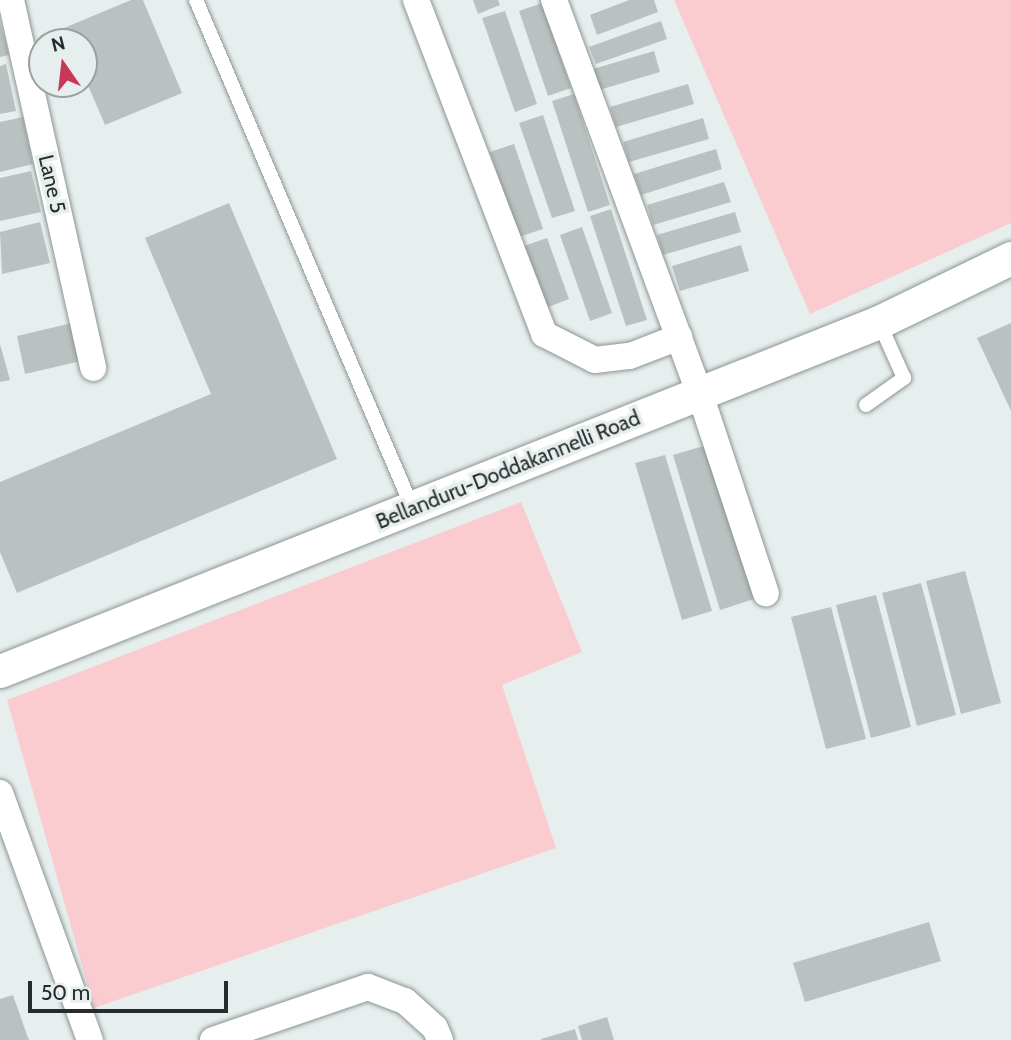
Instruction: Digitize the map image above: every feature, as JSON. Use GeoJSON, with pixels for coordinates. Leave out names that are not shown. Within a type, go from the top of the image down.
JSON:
{"type":"FeatureCollection","features":[{"type":"Feature","properties":{"kind":"street","name":"Lane 5"},"geometry":{"type":"LineString","coordinates":[[11,0],[93,368]]}},
{"type":"Feature","properties":{"kind":"street"},"geometry":{"type":"LineString","coordinates":[[416,0],[544,334],[595,360],[629,356],[679,337]]}},
{"type":"Feature","properties":{"kind":"street"},"geometry":{"type":"LineString","coordinates":[[554,0],[701,394],[766,593]]}},
{"type":"Feature","properties":{"kind":"street","name":"Bellanduru-Doddakannelli Road"},"geometry":{"type":"LineString","coordinates":[[0,671],[879,322],[1010,261]]}},
{"type":"Feature","properties":{"kind":"street"},"geometry":{"type":"LineString","coordinates":[[0,793],[90,1040]]}},
{"type":"Feature","properties":{"kind":"street"},"geometry":{"type":"LineString","coordinates":[[213,1040],[368,987],[405,1001],[435,1028],[440,1040]]}},
{"type":"Feature","properties":{"kind":"lane"},"geometry":{"type":"LineString","coordinates":[[196,0],[413,508]]}},
{"type":"Feature","properties":{"kind":"lane"},"geometry":{"type":"LineString","coordinates":[[866,405],[904,378],[879,322]]}},
{"type":"Feature","properties":{"kind":"shaded area"},"geometry":{"type":"Polygon","coordinates":[[[674,0],[1011,0],[1011,223],[810,314],[674,0]]]}},
{"type":"Feature","properties":{"kind":"shaded area"},"geometry":{"type":"Polygon","coordinates":[[[521,502],[582,652],[502,685],[556,848],[94,1008],[7,700],[521,502]]]}},
{"type":"Feature","properties":{"kind":"building"},"geometry":{"type":"Polygon","coordinates":[[[131,0],[143,0],[182,93],[105,125],[93,98],[98,98],[98,28],[64,28],[131,0]]]}},
{"type":"Feature","properties":{"kind":"building"},"geometry":{"type":"Polygon","coordinates":[[[473,0],[498,0],[500,5],[478,14],[473,0]]]}},
{"type":"Feature","properties":{"kind":"building"},"geometry":{"type":"Polygon","coordinates":[[[629,0],[654,0],[658,12],[597,35],[590,15],[629,0]]]}},
{"type":"Feature","properties":{"kind":"building"},"geometry":{"type":"Polygon","coordinates":[[[542,3],[571,88],[548,96],[519,11],[542,3]]]}},
{"type":"Feature","properties":{"kind":"building"},"geometry":{"type":"Polygon","coordinates":[[[505,11],[537,104],[515,112],[482,18],[505,11]]]}},
{"type":"Feature","properties":{"kind":"building"},"geometry":{"type":"Polygon","coordinates":[[[661,21],[667,39],[596,64],[589,47],[661,21]]]}},
{"type":"Feature","properties":{"kind":"building"},"geometry":{"type":"Polygon","coordinates":[[[0,22],[9,55],[0,57],[0,22]]]}},
{"type":"Feature","properties":{"kind":"building"},"geometry":{"type":"Polygon","coordinates":[[[654,51],[660,72],[599,90],[593,69],[654,51]]]}},
{"type":"Feature","properties":{"kind":"building"},"geometry":{"type":"Polygon","coordinates":[[[6,64],[16,111],[0,114],[0,66],[6,64]]]}},
{"type":"Feature","properties":{"kind":"building"},"geometry":{"type":"Polygon","coordinates":[[[688,84],[694,104],[616,127],[610,107],[688,84]]]}},
{"type":"Feature","properties":{"kind":"building"},"geometry":{"type":"Polygon","coordinates":[[[574,94],[610,205],[588,212],[552,101],[574,94]]]}},
{"type":"Feature","properties":{"kind":"building"},"geometry":{"type":"Polygon","coordinates":[[[543,115],[575,211],[552,218],[519,123],[543,115]]]}},
{"type":"Feature","properties":{"kind":"building"},"geometry":{"type":"Polygon","coordinates":[[[23,117],[33,164],[0,172],[0,122],[23,117]]]}},
{"type":"Feature","properties":{"kind":"building"},"geometry":{"type":"Polygon","coordinates":[[[703,118],[709,139],[629,162],[623,142],[703,118]]]}},
{"type":"Feature","properties":{"kind":"building"},"geometry":{"type":"Polygon","coordinates":[[[514,144],[543,229],[519,237],[490,152],[514,144]]]}},
{"type":"Feature","properties":{"kind":"building"},"geometry":{"type":"Polygon","coordinates":[[[716,149],[722,169],[641,195],[634,174],[716,149]]]}},
{"type":"Feature","properties":{"kind":"building"},"geometry":{"type":"Polygon","coordinates":[[[31,171],[41,212],[0,221],[0,178],[31,171]]]}},
{"type":"Feature","properties":{"kind":"building"},"geometry":{"type":"Polygon","coordinates":[[[724,182],[731,202],[653,225],[647,205],[724,182]]]}},
{"type":"Feature","properties":{"kind":"building"},"geometry":{"type":"Polygon","coordinates":[[[229,203],[337,459],[17,593],[0,552],[0,482],[211,394],[145,238],[229,203]]]}},
{"type":"Feature","properties":{"kind":"building"},"geometry":{"type":"Polygon","coordinates":[[[611,209],[647,320],[626,326],[590,216],[611,209]]]}},
{"type":"Feature","properties":{"kind":"building"},"geometry":{"type":"Polygon","coordinates":[[[735,212],[741,232],[663,255],[657,235],[735,212]]]}},
{"type":"Feature","properties":{"kind":"building"},"geometry":{"type":"Polygon","coordinates":[[[40,222],[50,263],[2,274],[0,232],[40,222]]]}},
{"type":"Feature","properties":{"kind":"building"},"geometry":{"type":"Polygon","coordinates":[[[582,227],[612,313],[590,321],[560,235],[582,227]]]}},
{"type":"Feature","properties":{"kind":"building"},"geometry":{"type":"Polygon","coordinates":[[[547,238],[569,299],[546,308],[524,246],[547,238]]]}},
{"type":"Feature","properties":{"kind":"building"},"geometry":{"type":"Polygon","coordinates":[[[741,245],[749,271],[680,291],[672,266],[741,245]]]}},
{"type":"Feature","properties":{"kind":"building"},"geometry":{"type":"Polygon","coordinates":[[[72,323],[81,361],[25,374],[17,336],[72,323]]]}},
{"type":"Feature","properties":{"kind":"building"},"geometry":{"type":"Polygon","coordinates":[[[1011,323],[1011,411],[977,338],[1011,323]]]}},
{"type":"Feature","properties":{"kind":"building"},"geometry":{"type":"Polygon","coordinates":[[[0,344],[10,380],[0,382],[0,344]]]}},
{"type":"Feature","properties":{"kind":"building"},"geometry":{"type":"Polygon","coordinates":[[[710,444],[757,598],[720,610],[673,455],[710,444]]]}},
{"type":"Feature","properties":{"kind":"building"},"geometry":{"type":"Polygon","coordinates":[[[665,455],[712,611],[682,620],[635,463],[665,455]]]}},
{"type":"Feature","properties":{"kind":"building"},"geometry":{"type":"Polygon","coordinates":[[[965,571],[1001,703],[961,714],[926,581],[965,571]]]}},
{"type":"Feature","properties":{"kind":"building"},"geometry":{"type":"Polygon","coordinates":[[[921,583],[956,715],[917,726],[882,593],[921,583]]]}},
{"type":"Feature","properties":{"kind":"building"},"geometry":{"type":"Polygon","coordinates":[[[876,595],[911,727],[871,738],[836,605],[876,595]]]}},
{"type":"Feature","properties":{"kind":"building"},"geometry":{"type":"Polygon","coordinates":[[[831,607],[866,739],[826,749],[791,617],[831,607]]]}},
{"type":"Feature","properties":{"kind":"building"},"geometry":{"type":"Polygon","coordinates":[[[929,922],[941,961],[805,1002],[793,963],[929,922]]]}},
{"type":"Feature","properties":{"kind":"building"},"geometry":{"type":"Polygon","coordinates":[[[13,995],[29,1040],[0,1040],[0,999],[13,995]]]}},
{"type":"Feature","properties":{"kind":"building"},"geometry":{"type":"Polygon","coordinates":[[[607,1017],[614,1040],[582,1040],[578,1026],[607,1017]]]}},
{"type":"Feature","properties":{"kind":"building"},"geometry":{"type":"Polygon","coordinates":[[[575,1029],[578,1040],[541,1040],[541,1039],[575,1029]]]}}]}
